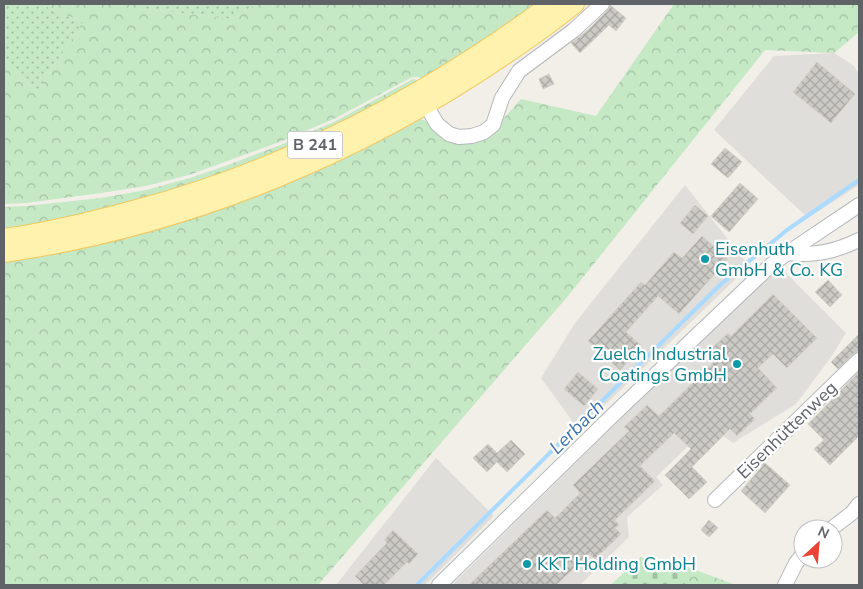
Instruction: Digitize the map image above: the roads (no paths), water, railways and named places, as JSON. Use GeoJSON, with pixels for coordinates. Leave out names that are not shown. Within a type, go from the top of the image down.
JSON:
{"type":"FeatureCollection","features":[{"type":"Feature","properties":{"kind":"main road","name":"B 241"},"geometry":{"type":"LineString","coordinates":[[4,238],[92,221],[166,201],[244,175],[295,154],[371,118],[434,83],[475,57],[550,4]]}},
{"type":"Feature","properties":{"kind":"main road","name":"B 241"},"geometry":{"type":"LineString","coordinates":[[4,253],[131,227],[200,206],[301,168],[347,147],[426,105],[484,70],[575,4]]}},
{"type":"Feature","properties":{"kind":"street"},"geometry":{"type":"LineString","coordinates":[[426,105],[437,124],[449,134],[459,137],[472,136],[484,132],[493,125],[502,98],[519,71],[574,30],[602,4]]}},
{"type":"Feature","properties":{"kind":"street"},"geometry":{"type":"LineString","coordinates":[[439,585],[606,421],[772,264],[859,205]]}},
{"type":"Feature","properties":{"kind":"street"},"geometry":{"type":"LineString","coordinates":[[787,253],[819,254],[845,247],[859,240]]}},
{"type":"Feature","properties":{"kind":"street","name":"Eisenhüttenweg"},"geometry":{"type":"LineString","coordinates":[[715,500],[859,360]]}},
{"type":"Feature","properties":{"kind":"street"},"geometry":{"type":"LineString","coordinates":[[843,520],[859,504]]}},
{"type":"Feature","properties":{"kind":"street"},"geometry":{"type":"LineString","coordinates":[[785,585],[793,569]]}},
{"type":"Feature","properties":{"kind":"waterway","name":"Lerbach"},"geometry":{"type":"LineString","coordinates":[[417,585],[720,285],[787,230],[859,180]]}},
{"type":"Feature","properties":{"kind":"place","name":"Eisenhuth GmbH & Co. KG"},"geometry":{"type":"Point","coordinates":[705,259]}},
{"type":"Feature","properties":{"kind":"place","name":"Zuelch Industrial Coatings GmbH"},"geometry":{"type":"Point","coordinates":[737,364]}},
{"type":"Feature","properties":{"kind":"place","name":"KKT Holding GmbH"},"geometry":{"type":"Point","coordinates":[527,564]}}]}
